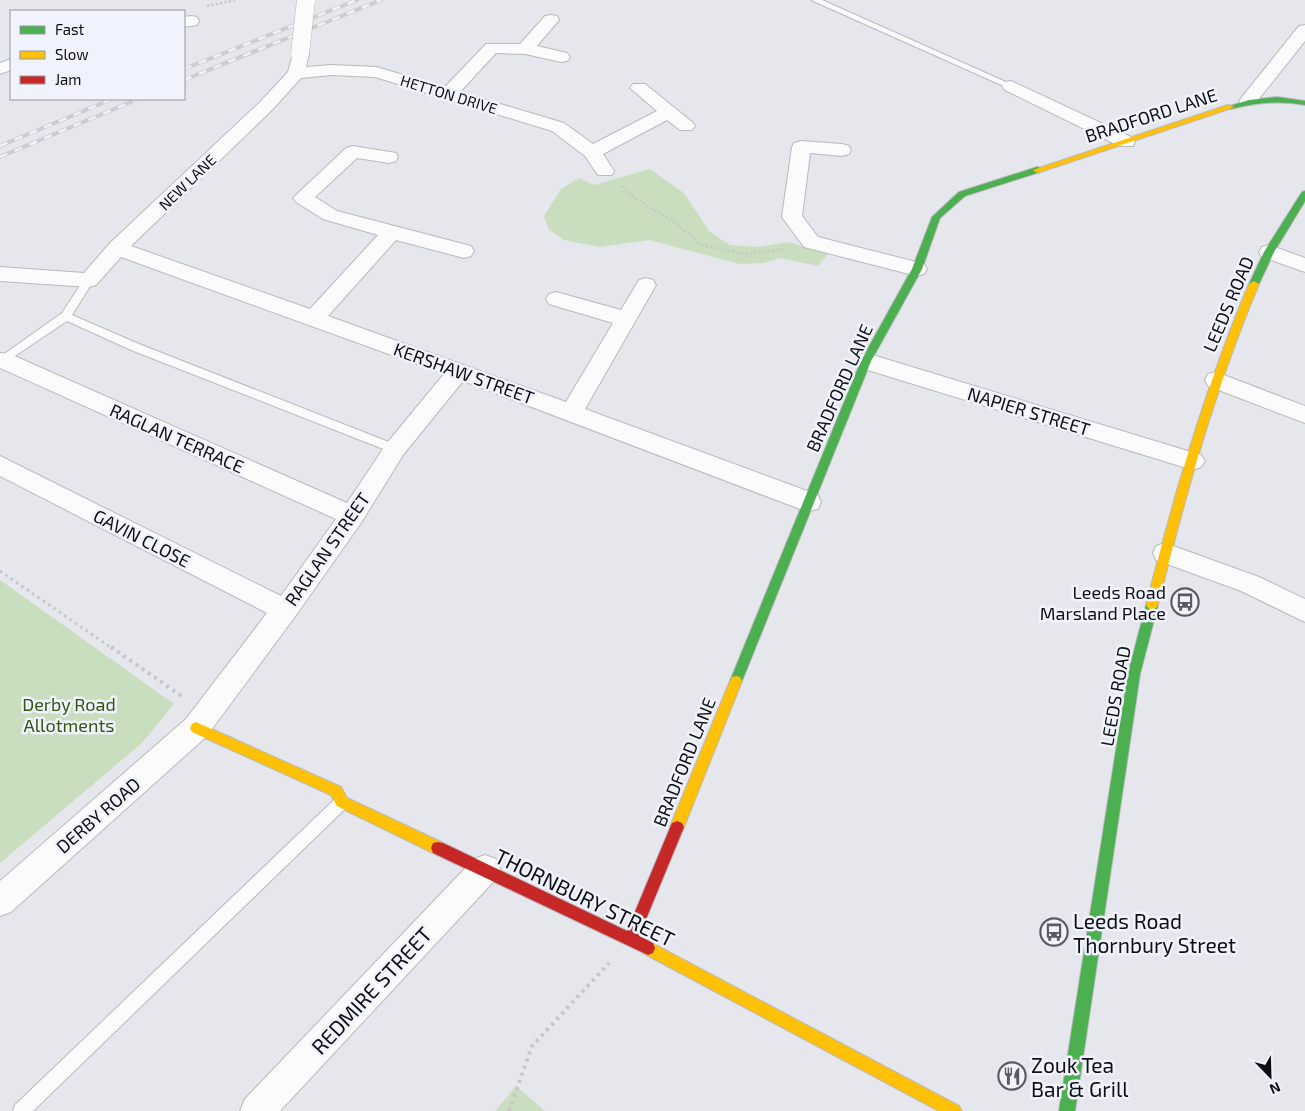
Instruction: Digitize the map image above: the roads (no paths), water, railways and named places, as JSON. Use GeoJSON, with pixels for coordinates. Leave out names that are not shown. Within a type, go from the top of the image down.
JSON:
{"type":"FeatureCollection","features":[{"type":"Feature","properties":{"kind":"main road","name":"BRADFORD LANE"},"geometry":{"type":"LineString","coordinates":[[631,939],[866,362],[917,269],[936,217],[962,194],[1248,101],[1294,100],[1305,103]]}},
{"type":"Feature","properties":{"kind":"main road","name":"LEEDS ROAD"},"geometry":{"type":"LineString","coordinates":[[1067,1111],[1134,674],[1165,553],[1216,380],[1237,322],[1269,252],[1305,194]]}},
{"type":"Feature","properties":{"kind":"main road","name":"THORNBURY STREET"},"geometry":{"type":"LineString","coordinates":[[202,721],[336,791],[342,802],[485,868],[631,939],[954,1111]]}},
{"type":"Feature","properties":{"kind":"street"},"geometry":{"type":"LineString","coordinates":[[296,73],[306,0]]}},
{"type":"Feature","properties":{"kind":"street"},"geometry":{"type":"LineString","coordinates":[[525,50],[551,20]]}},
{"type":"Feature","properties":{"kind":"street"},"geometry":{"type":"LineString","coordinates":[[1248,101],[1305,30]]}},
{"type":"Feature","properties":{"kind":"street"},"geometry":{"type":"LineString","coordinates":[[447,95],[492,48],[525,50],[561,57]]}},
{"type":"Feature","properties":{"kind":"street","name":"HETTON DRIVE"},"geometry":{"type":"LineString","coordinates":[[296,73],[332,70],[376,72],[558,127],[592,152],[605,171]]}},
{"type":"Feature","properties":{"kind":"street","name":"NEW LANE"},"geometry":{"type":"LineString","coordinates":[[89,280],[117,248],[266,106],[296,73]]}},
{"type":"Feature","properties":{"kind":"street"},"geometry":{"type":"LineString","coordinates":[[1011,86],[1126,142]]}},
{"type":"Feature","properties":{"kind":"street"},"geometry":{"type":"LineString","coordinates":[[639,88],[686,126]]}},
{"type":"Feature","properties":{"kind":"street"},"geometry":{"type":"LineString","coordinates":[[592,152],[669,112]]}},
{"type":"Feature","properties":{"kind":"street"},"geometry":{"type":"LineString","coordinates":[[842,150],[801,148],[792,216],[811,242],[917,269]]}},
{"type":"Feature","properties":{"kind":"street"},"geometry":{"type":"LineString","coordinates":[[389,157],[353,152],[303,198],[330,215],[464,251]]}},
{"type":"Feature","properties":{"kind":"street"},"geometry":{"type":"LineString","coordinates":[[312,319],[392,232]]}},
{"type":"Feature","properties":{"kind":"street","name":"KERSHAW STREET"},"geometry":{"type":"LineString","coordinates":[[117,248],[459,371],[809,502]]}},
{"type":"Feature","properties":{"kind":"street"},"geometry":{"type":"LineString","coordinates":[[1269,252],[1305,265]]}},
{"type":"Feature","properties":{"kind":"street"},"geometry":{"type":"LineString","coordinates":[[0,274],[89,280]]}},
{"type":"Feature","properties":{"kind":"street"},"geometry":{"type":"LineString","coordinates":[[571,413],[646,285]]}},
{"type":"Feature","properties":{"kind":"street"},"geometry":{"type":"LineString","coordinates":[[556,298],[626,320]]}},
{"type":"Feature","properties":{"kind":"street","name":"RAGLAN TERRACE"},"geometry":{"type":"LineString","coordinates":[[1,361],[352,516]]}},
{"type":"Feature","properties":{"kind":"street","name":"NAPIER STREET"},"geometry":{"type":"LineString","coordinates":[[866,362],[1193,461]]}},
{"type":"Feature","properties":{"kind":"street","name":"RAGLAN STREET"},"geometry":{"type":"LineString","coordinates":[[202,721],[352,516],[395,448],[459,371]]}},
{"type":"Feature","properties":{"kind":"street"},"geometry":{"type":"LineString","coordinates":[[1216,380],[1305,415]]}},
{"type":"Feature","properties":{"kind":"street","name":"GAVIN CLOSE"},"geometry":{"type":"LineString","coordinates":[[0,465],[285,610]]}},
{"type":"Feature","properties":{"kind":"street"},"geometry":{"type":"LineString","coordinates":[[1165,553],[1250,584],[1305,611]]}},
{"type":"Feature","properties":{"kind":"street","name":"DERBY ROAD"},"geometry":{"type":"LineString","coordinates":[[0,901],[202,721]]}},
{"type":"Feature","properties":{"kind":"street","name":"REDMIRE STREET"},"geometry":{"type":"LineString","coordinates":[[257,1111],[485,868]]}},
{"type":"Feature","properties":{"kind":"lane"},"geometry":{"type":"LineString","coordinates":[[815,0],[1011,86]]}},
{"type":"Feature","properties":{"kind":"lane"},"geometry":{"type":"LineString","coordinates":[[1,361],[66,316],[89,280]]}},
{"type":"Feature","properties":{"kind":"lane"},"geometry":{"type":"LineString","coordinates":[[66,316],[135,347],[395,448]]}},
{"type":"Feature","properties":{"kind":"lane"},"geometry":{"type":"LineString","coordinates":[[21,1111],[342,802]]}},
{"type":"Feature","properties":{"kind":"railway"},"geometry":{"type":"LineString","coordinates":[[185,69],[357,0]]}},
{"type":"Feature","properties":{"kind":"railway"},"geometry":{"type":"LineString","coordinates":[[185,80],[381,0]]}},
{"type":"Feature","properties":{"kind":"railway"},"geometry":{"type":"LineString","coordinates":[[0,146],[110,100]]}},
{"type":"Feature","properties":{"kind":"railway"},"geometry":{"type":"LineString","coordinates":[[0,157],[136,100]]}},
{"type":"Feature","properties":{"kind":"place","name":"Leeds Road Marsland Place"},"geometry":{"type":"Point","coordinates":[1185,602]}},
{"type":"Feature","properties":{"kind":"place","name":"Leeds Road Thornbury Street"},"geometry":{"type":"Point","coordinates":[1054,932]}},
{"type":"Feature","properties":{"kind":"place","name":"Zouk Tea Bar & Grill"},"geometry":{"type":"Point","coordinates":[1012,1076]}},
{"type":"Feature","properties":{"kind":"park label","name":"Derby Road Allotments"},"geometry":{"type":"Point","coordinates":[69,714]}}]}
